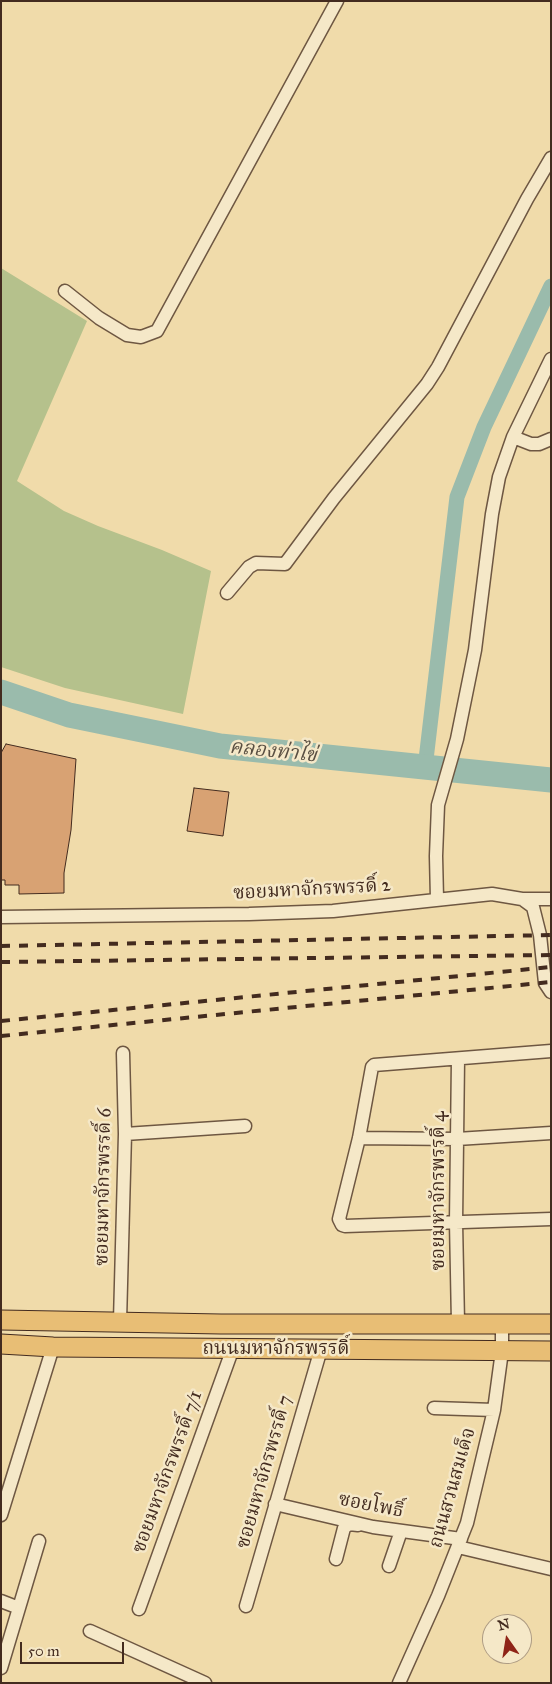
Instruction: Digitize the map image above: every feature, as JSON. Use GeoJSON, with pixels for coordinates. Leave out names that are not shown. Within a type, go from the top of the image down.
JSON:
{"type":"FeatureCollection","features":[{"type":"Feature","properties":{"kind":"main road","name":"ถนนมหาจักรพรรดิ์"},"geometry":{"type":"LineString","coordinates":[[1,1320],[221,1324],[551,1324]]}},
{"type":"Feature","properties":{"kind":"main road","name":"ถนนมหาจักรพรรดิ์"},"geometry":{"type":"LineString","coordinates":[[1,1344],[53,1347],[551,1351]]}},
{"type":"Feature","properties":{"kind":"street"},"geometry":{"type":"LineString","coordinates":[[66,291],[99,318],[127,335],[141,336],[157,331],[337,1]]}},
{"type":"Feature","properties":{"kind":"street"},"geometry":{"type":"LineString","coordinates":[[227,593],[249,566],[256,564],[285,564],[334,498],[426,384],[438,367],[551,158]]}},
{"type":"Feature","properties":{"kind":"street"},"geometry":{"type":"LineString","coordinates":[[436,899],[438,805],[457,739],[476,650],[492,514],[499,477],[513,436],[551,359]]}},
{"type":"Feature","properties":{"kind":"street"},"geometry":{"type":"LineString","coordinates":[[513,436],[532,444],[539,444],[551,438]]}},
{"type":"Feature","properties":{"kind":"street","name":"ซอยมหาจักรพรรดิ์ 2"},"geometry":{"type":"LineString","coordinates":[[1,917],[308,912],[377,907],[492,894],[522,899],[551,899]]}},
{"type":"Feature","properties":{"kind":"street"},"geometry":{"type":"LineString","coordinates":[[522,899],[533,907],[540,936],[545,983],[551,992]]}},
{"type":"Feature","properties":{"kind":"street"},"geometry":{"type":"LineString","coordinates":[[551,1051],[374,1065],[372,1067],[359,1138],[339,1219],[342,1225],[345,1226],[551,1219]]}},
{"type":"Feature","properties":{"kind":"street","name":"ซอยมหาจักรพรรดิ์ 6"},"geometry":{"type":"LineString","coordinates":[[120,1321],[124,1134],[123,1053]]}},
{"type":"Feature","properties":{"kind":"street","name":"ซอยมหาจักรพรรดิ์ 4"},"geometry":{"type":"LineString","coordinates":[[458,1059],[456,1222],[458,1323]]}},
{"type":"Feature","properties":{"kind":"street"},"geometry":{"type":"LineString","coordinates":[[124,1134],[245,1126]]}},
{"type":"Feature","properties":{"kind":"street"},"geometry":{"type":"LineString","coordinates":[[359,1138],[457,1139],[551,1133]]}},
{"type":"Feature","properties":{"kind":"street","name":"ถนนสวนสมเด็จ"},"geometry":{"type":"LineString","coordinates":[[399,1683],[467,1523],[494,1410],[502,1350],[502,1324]]}},
{"type":"Feature","properties":{"kind":"street"},"geometry":{"type":"LineString","coordinates":[[2,1508],[53,1347]]}},
{"type":"Feature","properties":{"kind":"street","name":"ซอยมหาจักรพรรดิ์ 7/1"},"geometry":{"type":"LineString","coordinates":[[139,1609],[233,1348]]}},
{"type":"Feature","properties":{"kind":"street","name":"ซอยมหาจักรพรรดิ์ 7"},"geometry":{"type":"LineString","coordinates":[[246,1606],[321,1349]]}},
{"type":"Feature","properties":{"kind":"street"},"geometry":{"type":"LineString","coordinates":[[434,1408],[494,1410]]}},
{"type":"Feature","properties":{"kind":"street","name":"ซอยโพธิ์"},"geometry":{"type":"LineString","coordinates":[[275,1504],[373,1527],[459,1543],[551,1569]]}},
{"type":"Feature","properties":{"kind":"street"},"geometry":{"type":"LineString","coordinates":[[336,1559],[344,1528],[349,1524],[373,1527]]}},
{"type":"Feature","properties":{"kind":"street"},"geometry":{"type":"LineString","coordinates":[[390,1566],[401,1531]]}},
{"type":"Feature","properties":{"kind":"street"},"geometry":{"type":"LineString","coordinates":[[1,1668],[39,1542]]}},
{"type":"Feature","properties":{"kind":"street"},"geometry":{"type":"LineString","coordinates":[[1,1601],[19,1608]]}},
{"type":"Feature","properties":{"kind":"street"},"geometry":{"type":"LineString","coordinates":[[90,1632],[205,1683]]}},
{"type":"Feature","properties":{"kind":"green space"},"geometry":{"type":"Polygon","coordinates":[[[1,268],[87,321],[17,481],[64,511],[211,571],[183,714],[65,688],[1,667],[1,268]]]}},
{"type":"Feature","properties":{"kind":"building"},"geometry":{"type":"Polygon","coordinates":[[[6,744],[76,759],[71,830],[64,873],[64,893],[19,894],[19,885],[5,885],[5,880],[1,880],[1,753],[6,744]]]}},
{"type":"Feature","properties":{"kind":"building"},"geometry":{"type":"Polygon","coordinates":[[[194,788],[229,792],[223,836],[187,831],[194,788]]]}},
{"type":"Feature","properties":{"kind":"waterway"},"geometry":{"type":"LineString","coordinates":[[425,768],[457,497],[484,427],[551,286]]}},
{"type":"Feature","properties":{"kind":"waterway","name":"คลองท่าไข่"},"geometry":{"type":"LineString","coordinates":[[1,692],[69,715],[220,746],[551,780]]}},
{"type":"Feature","properties":{"kind":"railway"},"geometry":{"type":"LineString","coordinates":[[1,946],[551,935]]}},
{"type":"Feature","properties":{"kind":"railway"},"geometry":{"type":"LineString","coordinates":[[1,962],[551,955]]}},
{"type":"Feature","properties":{"kind":"railway"},"geometry":{"type":"LineString","coordinates":[[1,1021],[551,967]]}},
{"type":"Feature","properties":{"kind":"railway"},"geometry":{"type":"LineString","coordinates":[[1,1036],[551,982]]}}]}
